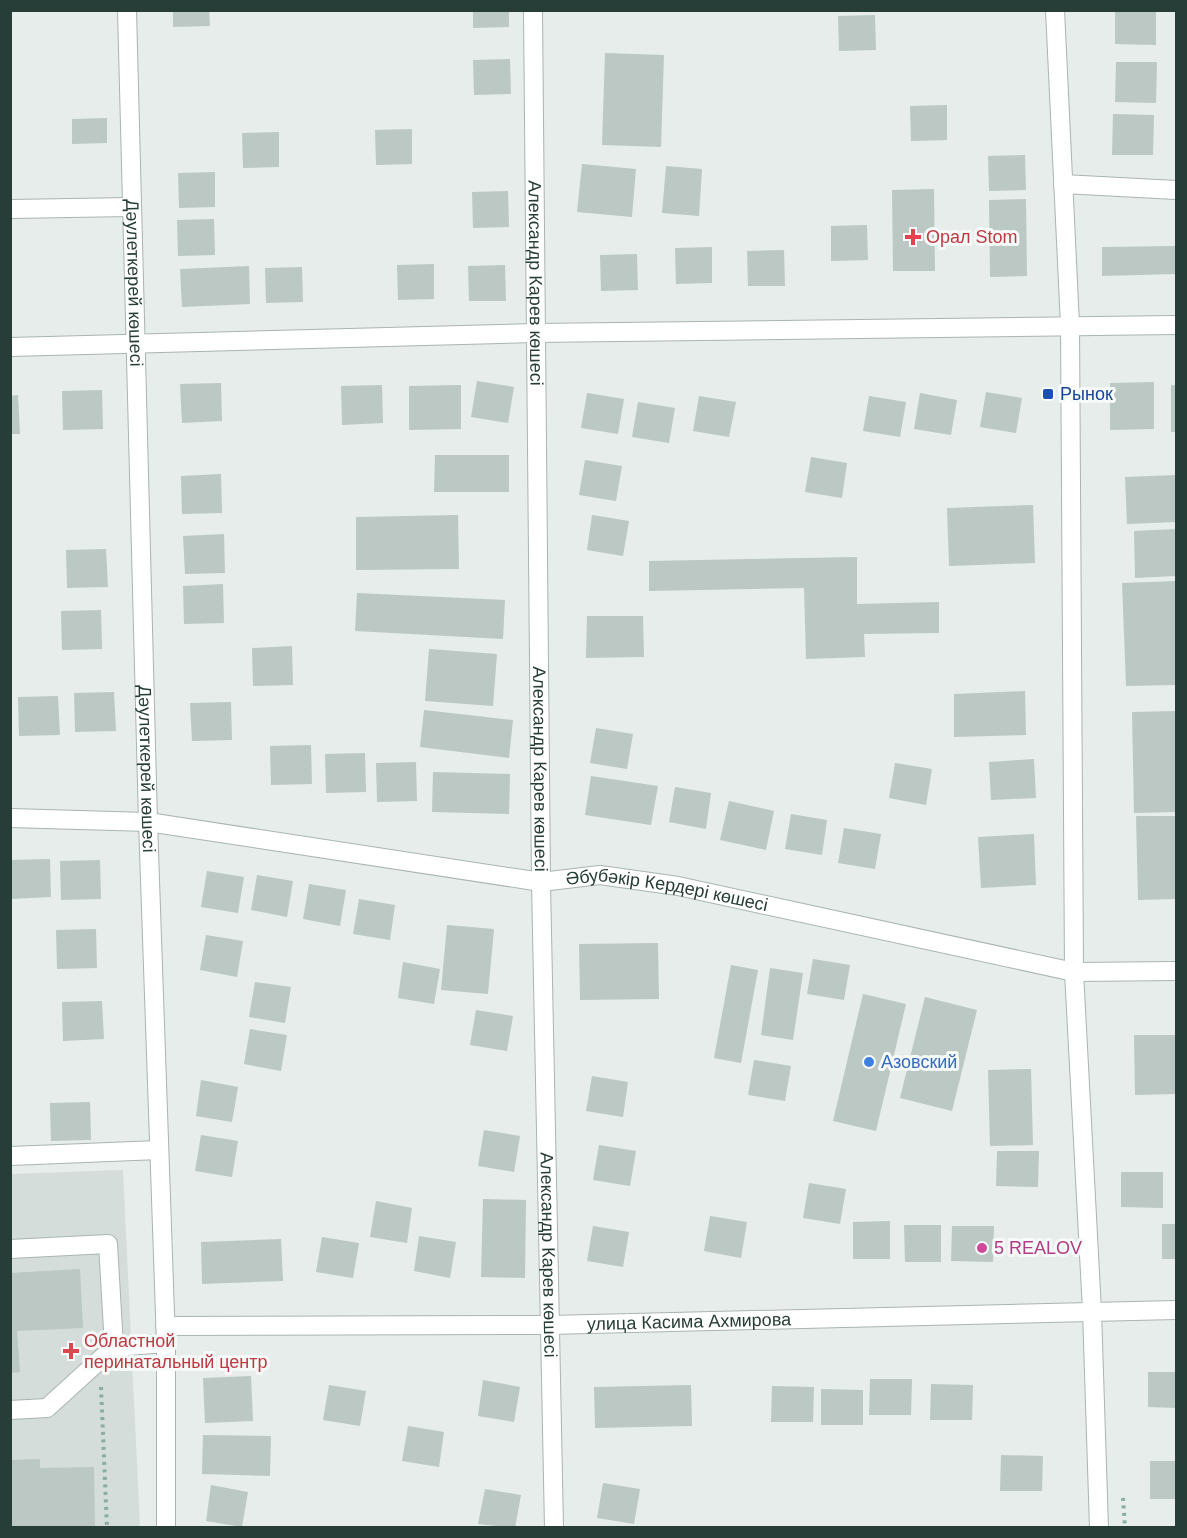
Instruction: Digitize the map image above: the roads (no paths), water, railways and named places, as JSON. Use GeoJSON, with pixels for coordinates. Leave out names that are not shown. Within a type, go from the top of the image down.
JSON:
{"type":"FeatureCollection","features":[{"type":"Feature","properties":{"kind":"street","name":"Дәулеткерей көшесі"},"geometry":{"type":"LineString","coordinates":[[127,10],[134,343],[165,1334],[166,1527]]}},
{"type":"Feature","properties":{"kind":"street","name":"Александр Карев көшесі"},"geometry":{"type":"LineString","coordinates":[[533,10],[541,882],[554,1527]]}},
{"type":"Feature","properties":{"kind":"street"},"geometry":{"type":"LineString","coordinates":[[1055,10],[1070,325],[1074,972],[1092,1311],[1099,1527]]}},
{"type":"Feature","properties":{"kind":"street"},"geometry":{"type":"LineString","coordinates":[[1063,184],[1176,190]]}},
{"type":"Feature","properties":{"kind":"street"},"geometry":{"type":"LineString","coordinates":[[10,209],[131,207]]}},
{"type":"Feature","properties":{"kind":"street"},"geometry":{"type":"LineString","coordinates":[[10,347],[535,333],[1176,325]]}},
{"type":"Feature","properties":{"kind":"street","name":"Әбубәкір Кердері көшесі"},"geometry":{"type":"LineString","coordinates":[[10,818],[148,822],[541,882],[600,875],[678,886],[1074,972],[1176,971]]}},
{"type":"Feature","properties":{"kind":"street"},"geometry":{"type":"LineString","coordinates":[[10,1156],[159,1150]]}},
{"type":"Feature","properties":{"kind":"street"},"geometry":{"type":"LineString","coordinates":[[10,1250],[108,1244],[114,1347],[47,1408],[10,1410]]}},
{"type":"Feature","properties":{"kind":"street","name":"улица Касима Ахмирова"},"geometry":{"type":"LineString","coordinates":[[114,1347],[165,1334],[1176,1310]]}},
{"type":"Feature","properties":{"kind":"place","name":"Орал Stom"},"geometry":{"type":"Point","coordinates":[913,237]}},
{"type":"Feature","properties":{"kind":"place","name":"Рынок"},"geometry":{"type":"Point","coordinates":[1048,394]}},
{"type":"Feature","properties":{"kind":"place","name":"Азовский"},"geometry":{"type":"Point","coordinates":[869,1062]}},
{"type":"Feature","properties":{"kind":"place","name":"5 REALOV"},"geometry":{"type":"Point","coordinates":[982,1248]}},
{"type":"Feature","properties":{"kind":"place","name":"Областной перинатальный центр"},"geometry":{"type":"Point","coordinates":[71,1351]}}]}
